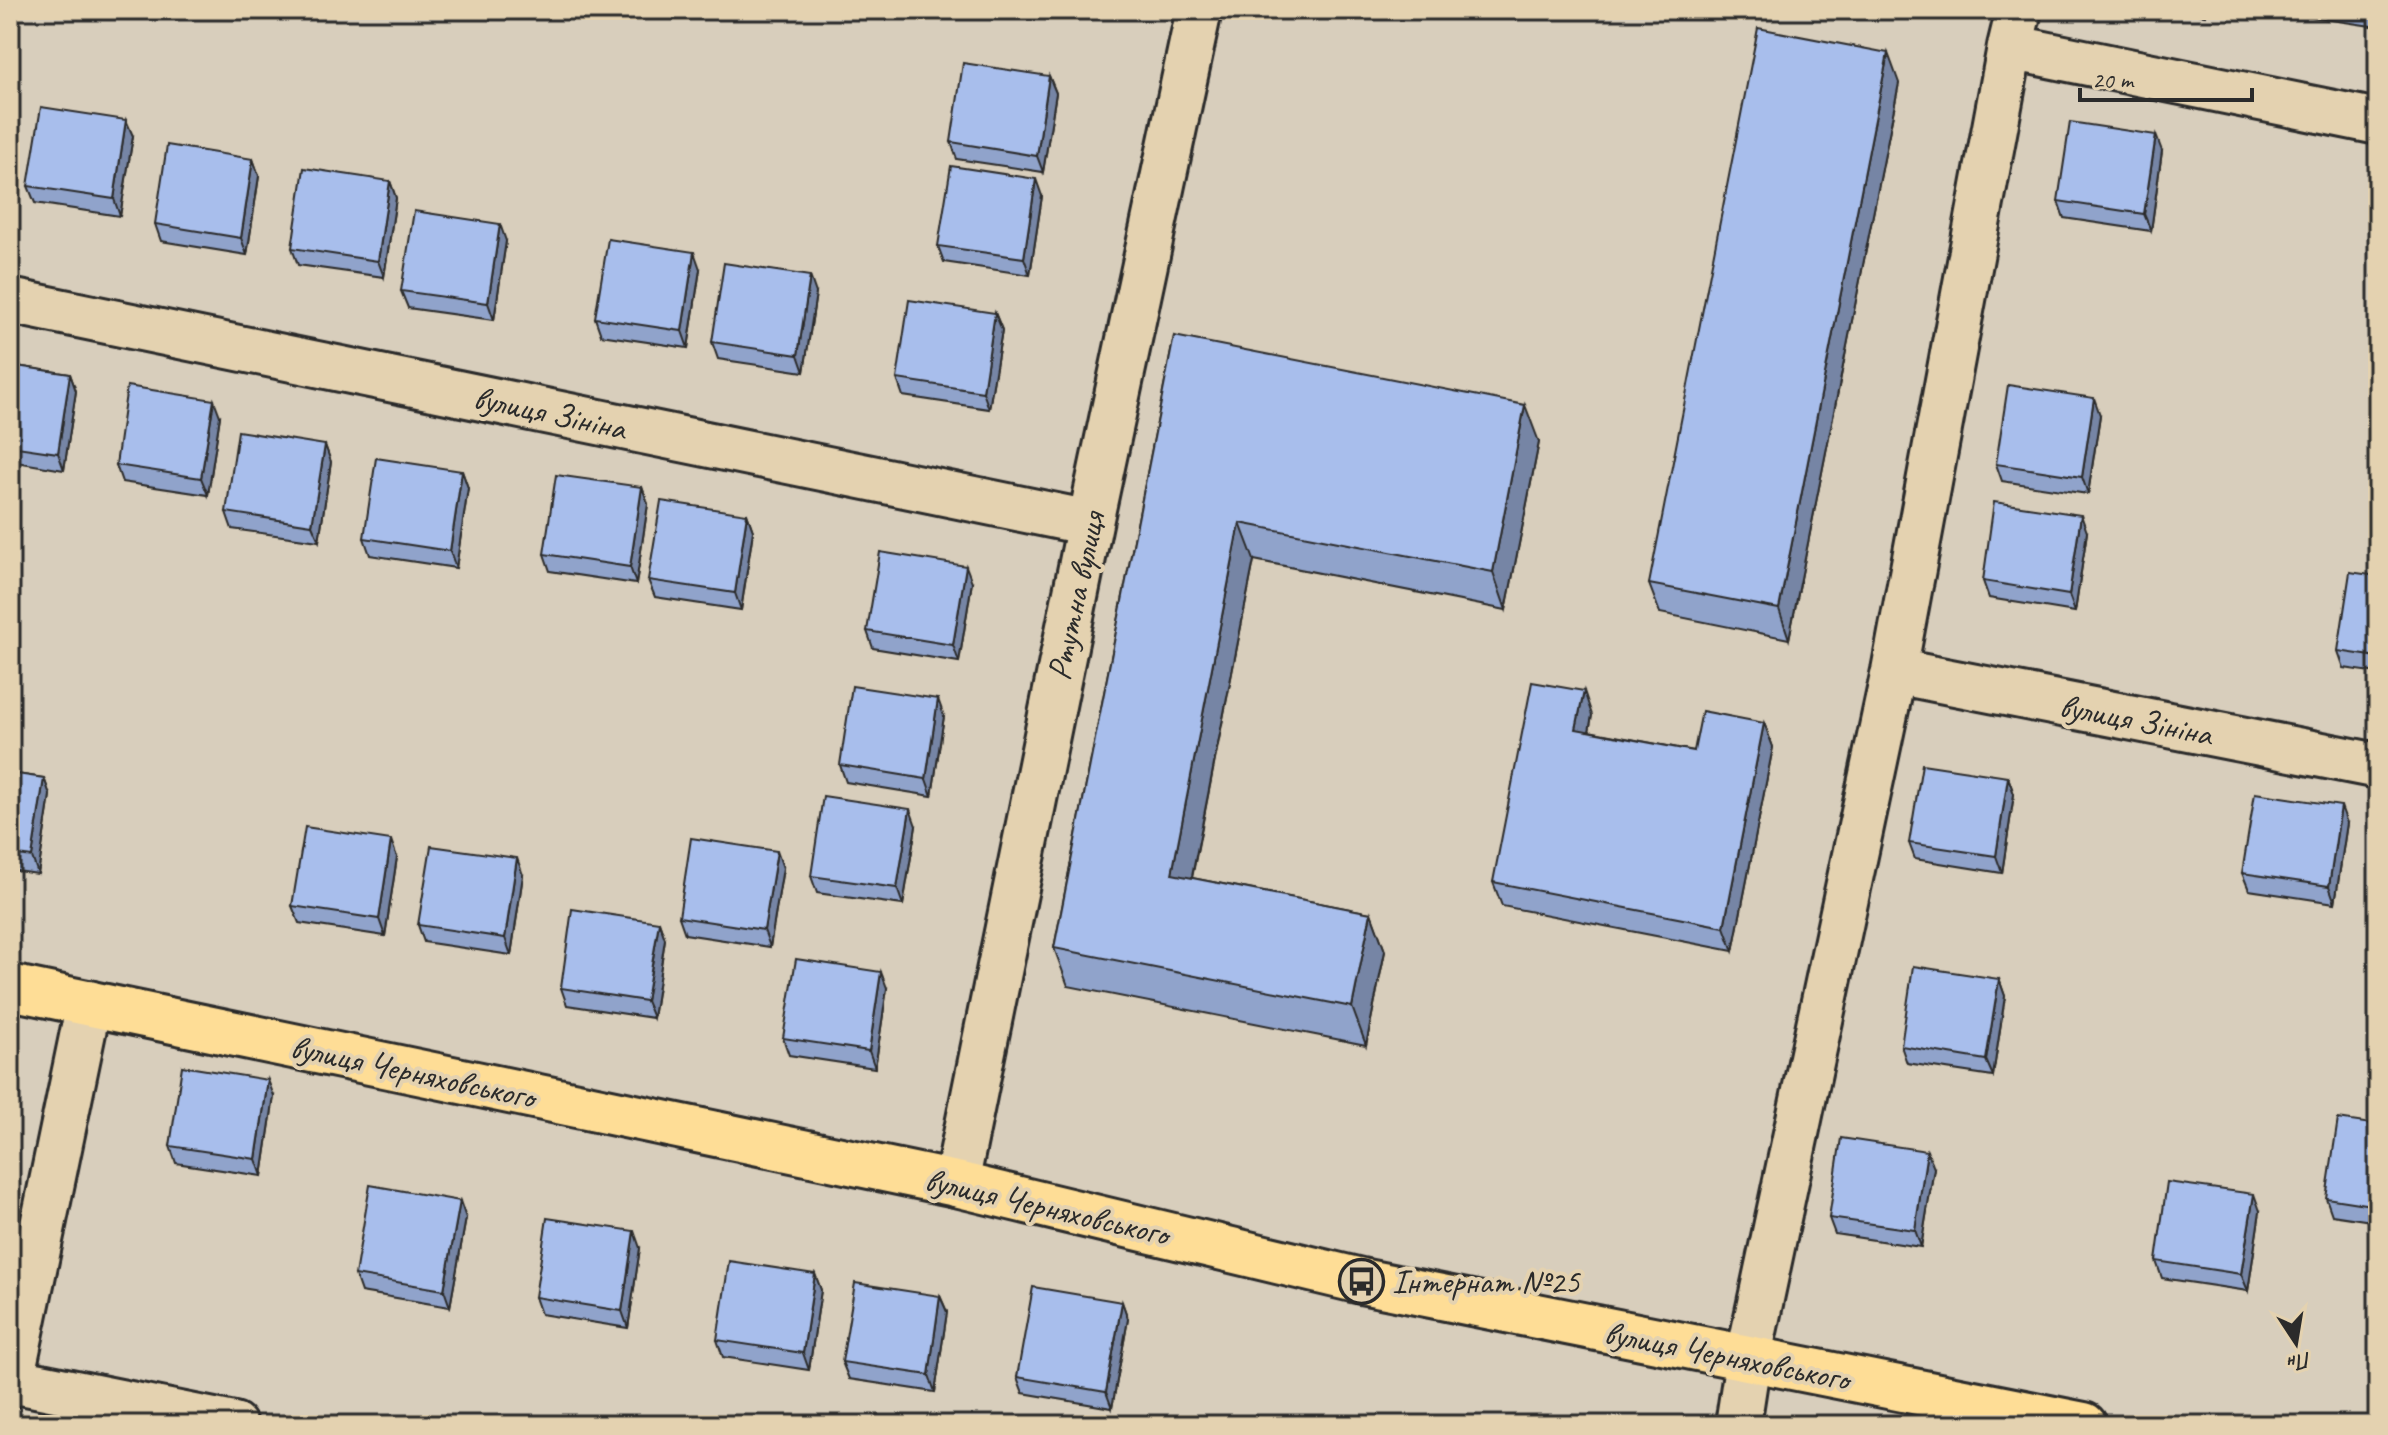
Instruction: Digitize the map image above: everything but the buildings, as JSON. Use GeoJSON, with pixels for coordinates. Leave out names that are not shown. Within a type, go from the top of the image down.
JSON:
{"type":"FeatureCollection","features":[{"type":"Feature","properties":{"kind":"main road","name":"вулиця Черняховського"},"geometry":{"type":"LineString","coordinates":[[10,987],[956,1184],[1361,1281],[2084,1425]]}},
{"type":"Feature","properties":{"kind":"street","name":"Ртутна вулиця"},"geometry":{"type":"LineString","coordinates":[[956,1184],[1090,523],[1199,10]]}},
{"type":"Feature","properties":{"kind":"street"},"geometry":{"type":"LineString","coordinates":[[1738,1425],[1748,1360],[1894,671],[2014,28],[2378,122]]}},
{"type":"Feature","properties":{"kind":"street","name":"вулиця Зініна"},"geometry":{"type":"LineString","coordinates":[[10,301],[1090,523]]}},
{"type":"Feature","properties":{"kind":"street","name":"вулиця Зініна"},"geometry":{"type":"LineString","coordinates":[[1894,671],[2378,766]]}},
{"type":"Feature","properties":{"kind":"street"},"geometry":{"type":"LineString","coordinates":[[89,1003],[11,1382],[234,1425]]}},
{"type":"Feature","properties":{"kind":"place","name":"Інтернат №25"},"geometry":{"type":"Point","coordinates":[1361,1281]}}]}
